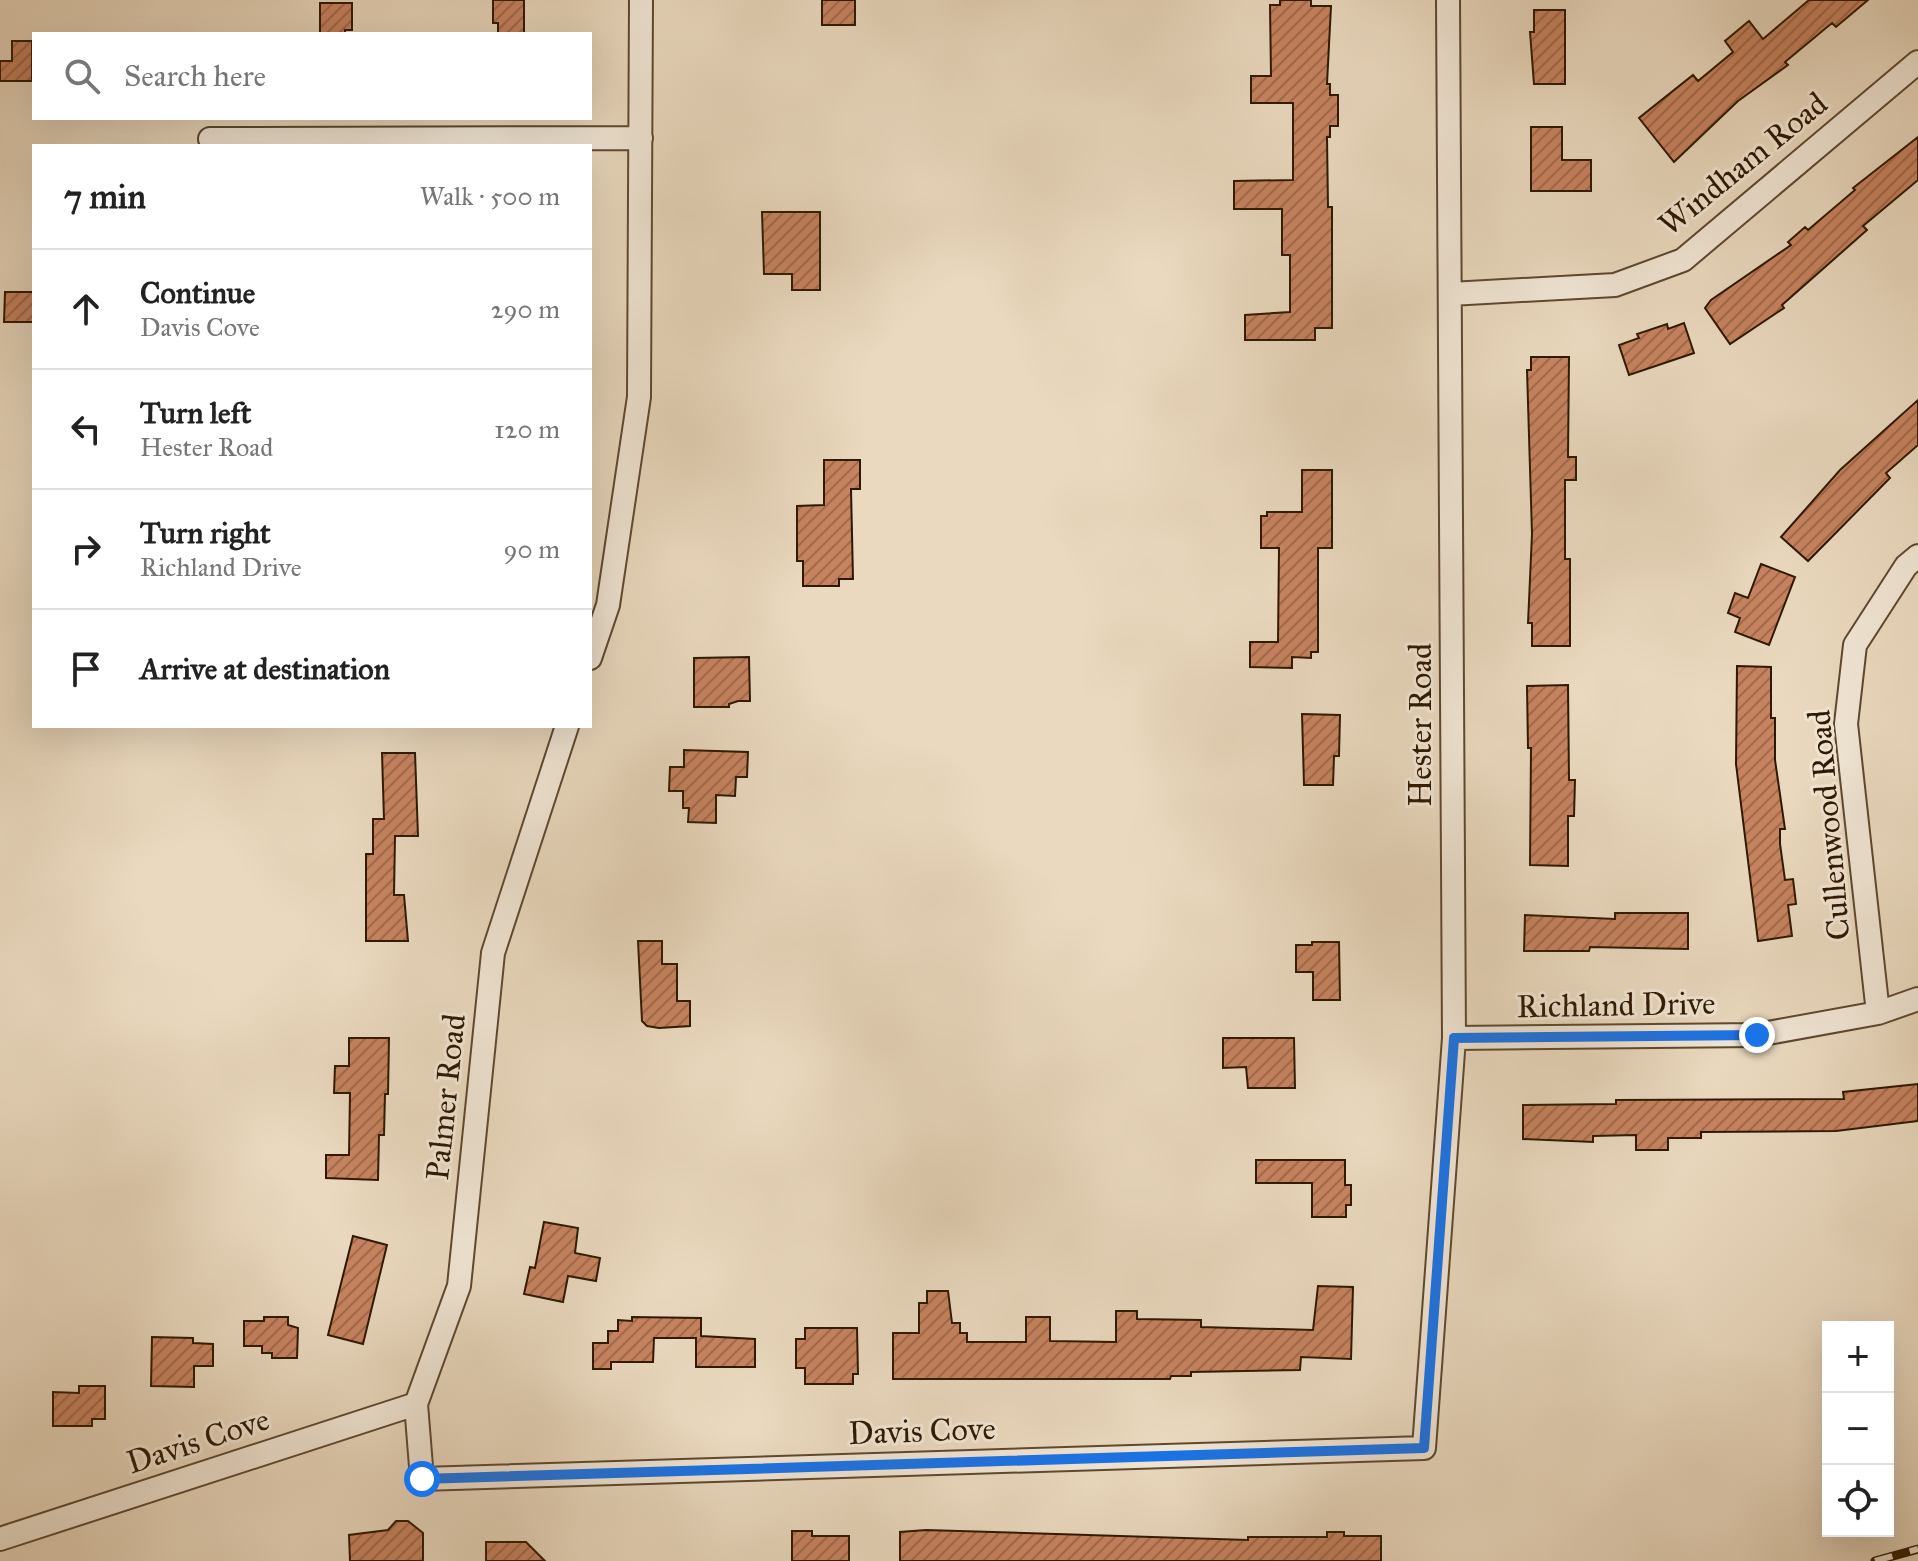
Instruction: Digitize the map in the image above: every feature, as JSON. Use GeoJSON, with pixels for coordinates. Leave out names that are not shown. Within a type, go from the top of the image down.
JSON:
{"type":"FeatureCollection","features":[{"type":"Feature","properties":{"kind":"street"},"geometry":{"type":"LineString","coordinates":[[592,652],[608,605],[639,397],[641,0]]}},
{"type":"Feature","properties":{"kind":"street","name":"Hester Road"},"geometry":{"type":"LineString","coordinates":[[1424,1448],[1454,1038],[1448,0]]}},
{"type":"Feature","properties":{"kind":"street","name":"Windham Road"},"geometry":{"type":"LineString","coordinates":[[1450,294],[1615,285],[1683,260],[1918,62]]}},
{"type":"Feature","properties":{"kind":"street"},"geometry":{"type":"LineString","coordinates":[[210,139],[641,138]]}},
{"type":"Feature","properties":{"kind":"street","name":"Cullenwood Road"},"geometry":{"type":"LineString","coordinates":[[1878,1013],[1846,724],[1855,645],[1906,566],[1918,556]]}},
{"type":"Feature","properties":{"kind":"street","name":"Palmer Road"},"geometry":{"type":"LineString","coordinates":[[422,1479],[416,1404],[459,1286],[493,953],[566,728]]}},
{"type":"Feature","properties":{"kind":"street","name":"Richland Drive"},"geometry":{"type":"LineString","coordinates":[[1454,1038],[1757,1035],[1878,1013],[1918,999]]}},
{"type":"Feature","properties":{"kind":"street","name":"Davis Cove"},"geometry":{"type":"LineString","coordinates":[[0,1539],[416,1404]]}},
{"type":"Feature","properties":{"kind":"street","name":"Davis Cove"},"geometry":{"type":"LineString","coordinates":[[422,1479],[1424,1448]]}},
{"type":"Feature","properties":{"kind":"building"},"geometry":{"type":"Polygon","coordinates":[[[493,0],[524,0],[524,32],[498,32],[498,23],[493,23],[493,0]]]}},
{"type":"Feature","properties":{"kind":"building"},"geometry":{"type":"Polygon","coordinates":[[[822,0],[855,0],[855,25],[822,25],[822,0]]]}},
{"type":"Feature","properties":{"kind":"building"},"geometry":{"type":"Polygon","coordinates":[[[1280,0],[1311,0],[1311,6],[1331,6],[1327,84],[1330,84],[1330,95],[1338,95],[1338,126],[1330,126],[1330,137],[1327,137],[1328,207],[1332,207],[1332,328],[1315,328],[1315,340],[1245,340],[1245,315],[1290,312],[1290,255],[1282,255],[1282,209],[1234,209],[1234,181],[1293,180],[1293,103],[1251,103],[1251,76],[1271,76],[1270,5],[1280,5],[1280,0]]]}},
{"type":"Feature","properties":{"kind":"building"},"geometry":{"type":"Polygon","coordinates":[[[1809,0],[1868,0],[1836,27],[1832,23],[1785,62],[1788,65],[1738,101],[1674,162],[1639,118],[1693,75],[1698,81],[1733,52],[1725,41],[1749,21],[1763,39],[1809,0]]]}},
{"type":"Feature","properties":{"kind":"building"},"geometry":{"type":"Polygon","coordinates":[[[320,3],[352,3],[352,30],[320,32],[320,3]]]}},
{"type":"Feature","properties":{"kind":"building"},"geometry":{"type":"Polygon","coordinates":[[[1534,10],[1565,10],[1565,84],[1534,84],[1530,32],[1534,32],[1534,10]]]}},
{"type":"Feature","properties":{"kind":"building"},"geometry":{"type":"Polygon","coordinates":[[[12,41],[32,41],[32,81],[0,81],[0,61],[12,61],[12,41]]]}},
{"type":"Feature","properties":{"kind":"building"},"geometry":{"type":"Polygon","coordinates":[[[1531,127],[1562,127],[1562,160],[1591,160],[1591,191],[1531,191],[1531,127]]]}},
{"type":"Feature","properties":{"kind":"building"},"geometry":{"type":"Polygon","coordinates":[[[1918,137],[1918,180],[1863,226],[1867,230],[1782,305],[1784,308],[1730,344],[1705,308],[1711,300],[1791,245],[1788,242],[1805,227],[1808,230],[1855,190],[1853,188],[1918,137]]]}},
{"type":"Feature","properties":{"kind":"building"},"geometry":{"type":"Polygon","coordinates":[[[762,212],[820,212],[820,290],[792,290],[792,274],[764,274],[762,212]]]}},
{"type":"Feature","properties":{"kind":"building"},"geometry":{"type":"Polygon","coordinates":[[[5,292],[32,292],[32,322],[4,322],[5,292]]]}},
{"type":"Feature","properties":{"kind":"building"},"geometry":{"type":"Polygon","coordinates":[[[1684,323],[1694,353],[1629,375],[1619,345],[1639,338],[1637,334],[1667,324],[1668,329],[1684,323]]]}},
{"type":"Feature","properties":{"kind":"building"},"geometry":{"type":"Polygon","coordinates":[[[1531,357],[1569,357],[1568,457],[1576,457],[1576,480],[1565,480],[1565,559],[1570,559],[1570,646],[1532,646],[1532,623],[1528,623],[1532,534],[1527,370],[1531,370],[1531,357]]]}},
{"type":"Feature","properties":{"kind":"building"},"geometry":{"type":"Polygon","coordinates":[[[1918,400],[1918,445],[1886,473],[1890,478],[1808,561],[1781,537],[1840,470],[1918,400]]]}},
{"type":"Feature","properties":{"kind":"building"},"geometry":{"type":"Polygon","coordinates":[[[824,460],[860,460],[860,489],[851,489],[853,579],[839,579],[839,586],[803,586],[803,561],[797,561],[797,506],[824,505],[824,460]]]}},
{"type":"Feature","properties":{"kind":"building"},"geometry":{"type":"Polygon","coordinates":[[[1302,470],[1332,470],[1332,548],[1318,548],[1318,652],[1311,652],[1311,658],[1292,657],[1292,668],[1250,667],[1250,642],[1278,642],[1279,548],[1261,548],[1261,516],[1267,516],[1267,512],[1302,512],[1302,470]]]}},
{"type":"Feature","properties":{"kind":"building"},"geometry":{"type":"Polygon","coordinates":[[[1761,564],[1795,577],[1769,645],[1735,632],[1740,618],[1728,613],[1735,593],[1748,598],[1761,564]]]}},
{"type":"Feature","properties":{"kind":"building"},"geometry":{"type":"Polygon","coordinates":[[[749,657],[750,701],[738,701],[729,704],[729,707],[694,707],[694,658],[749,657]]]}},
{"type":"Feature","properties":{"kind":"building"},"geometry":{"type":"Polygon","coordinates":[[[1737,666],[1771,667],[1771,718],[1775,718],[1775,760],[1785,829],[1780,829],[1780,844],[1785,880],[1793,879],[1796,904],[1788,905],[1792,936],[1758,941],[1736,764],[1737,666]]]}},
{"type":"Feature","properties":{"kind":"building"},"geometry":{"type":"Polygon","coordinates":[[[1568,685],[1569,780],[1575,780],[1574,816],[1568,816],[1568,866],[1530,865],[1531,748],[1528,748],[1527,686],[1568,685]]]}},
{"type":"Feature","properties":{"kind":"building"},"geometry":{"type":"Polygon","coordinates":[[[1302,714],[1340,715],[1339,756],[1334,756],[1333,785],[1304,785],[1302,714]]]}},
{"type":"Feature","properties":{"kind":"building"},"geometry":{"type":"Polygon","coordinates":[[[684,750],[748,752],[747,777],[736,777],[735,796],[716,795],[716,823],[688,822],[689,808],[683,808],[683,791],[669,791],[670,767],[684,767],[684,750]]]}},
{"type":"Feature","properties":{"kind":"building"},"geometry":{"type":"Polygon","coordinates":[[[382,753],[415,753],[418,836],[395,836],[394,895],[404,895],[408,941],[366,941],[366,854],[373,854],[373,819],[384,819],[382,753]]]}},
{"type":"Feature","properties":{"kind":"building"},"geometry":{"type":"Polygon","coordinates":[[[1615,913],[1688,913],[1688,949],[1590,947],[1589,951],[1524,951],[1525,915],[1615,919],[1615,913]]]}},
{"type":"Feature","properties":{"kind":"building"},"geometry":{"type":"Polygon","coordinates":[[[638,941],[662,941],[662,964],[677,964],[677,1001],[690,1001],[690,1026],[659,1028],[647,1026],[642,1021],[638,941]]]}},
{"type":"Feature","properties":{"kind":"building"},"geometry":{"type":"Polygon","coordinates":[[[1312,942],[1339,942],[1340,1000],[1313,1000],[1313,972],[1296,972],[1296,945],[1312,945],[1312,942]]]}},
{"type":"Feature","properties":{"kind":"building"},"geometry":{"type":"Polygon","coordinates":[[[349,1038],[389,1038],[388,1094],[385,1094],[384,1135],[379,1135],[378,1180],[326,1178],[326,1155],[349,1155],[350,1093],[334,1093],[335,1066],[349,1066],[349,1038]]]}},
{"type":"Feature","properties":{"kind":"building"},"geometry":{"type":"Polygon","coordinates":[[[1223,1038],[1294,1038],[1295,1088],[1248,1088],[1246,1067],[1223,1068],[1223,1038]]]}},
{"type":"Feature","properties":{"kind":"building"},"geometry":{"type":"Polygon","coordinates":[[[1918,1084],[1918,1121],[1836,1131],[1701,1132],[1701,1138],[1668,1138],[1668,1150],[1636,1150],[1636,1135],[1593,1136],[1593,1142],[1523,1139],[1523,1105],[1616,1104],[1616,1100],[1844,1099],[1843,1092],[1918,1084]]]}},
{"type":"Feature","properties":{"kind":"building"},"geometry":{"type":"Polygon","coordinates":[[[1256,1160],[1345,1160],[1345,1185],[1351,1185],[1351,1205],[1346,1205],[1346,1217],[1312,1217],[1312,1183],[1256,1183],[1256,1160]]]}},
{"type":"Feature","properties":{"kind":"building"},"geometry":{"type":"Polygon","coordinates":[[[544,1222],[578,1228],[575,1253],[600,1258],[596,1281],[568,1276],[563,1302],[524,1294],[530,1267],[535,1268],[544,1222]]]}},
{"type":"Feature","properties":{"kind":"building"},"geometry":{"type":"Polygon","coordinates":[[[353,1236],[387,1245],[363,1344],[328,1335],[353,1236]]]}},
{"type":"Feature","properties":{"kind":"building"},"geometry":{"type":"Polygon","coordinates":[[[1318,1286],[1353,1287],[1351,1359],[1301,1357],[1300,1370],[1191,1372],[1191,1376],[1171,1376],[1170,1379],[893,1379],[893,1333],[919,1333],[919,1303],[927,1303],[927,1291],[948,1291],[952,1323],[960,1323],[960,1333],[967,1333],[967,1342],[1026,1342],[1026,1317],[1050,1317],[1050,1341],[1116,1342],[1116,1311],[1137,1311],[1137,1319],[1201,1320],[1201,1327],[1313,1330],[1318,1286]]]}},
{"type":"Feature","properties":{"kind":"building"},"geometry":{"type":"Polygon","coordinates":[[[264,1317],[288,1317],[288,1325],[298,1328],[297,1358],[272,1358],[272,1353],[262,1353],[262,1346],[244,1346],[244,1321],[264,1321],[264,1317]]]}},
{"type":"Feature","properties":{"kind":"building"},"geometry":{"type":"Polygon","coordinates":[[[632,1317],[701,1318],[701,1336],[755,1339],[755,1367],[696,1367],[696,1338],[654,1338],[653,1362],[611,1362],[611,1369],[593,1369],[593,1343],[608,1343],[608,1331],[618,1331],[618,1320],[632,1321],[632,1317]]]}},
{"type":"Feature","properties":{"kind":"building"},"geometry":{"type":"Polygon","coordinates":[[[805,1328],[857,1328],[858,1374],[853,1374],[853,1384],[805,1384],[805,1368],[796,1368],[796,1339],[805,1339],[805,1328]]]}},
{"type":"Feature","properties":{"kind":"building"},"geometry":{"type":"Polygon","coordinates":[[[152,1337],[193,1338],[193,1343],[213,1344],[213,1366],[194,1366],[194,1387],[151,1386],[152,1337]]]}},
{"type":"Feature","properties":{"kind":"building"},"geometry":{"type":"Polygon","coordinates":[[[79,1386],[105,1386],[105,1419],[92,1419],[92,1426],[53,1426],[53,1392],[79,1393],[79,1386]]]}},
{"type":"Feature","properties":{"kind":"building"},"geometry":{"type":"Polygon","coordinates":[[[396,1521],[408,1521],[423,1533],[423,1561],[350,1561],[349,1535],[388,1530],[396,1521]]]}},
{"type":"Feature","properties":{"kind":"building"},"geometry":{"type":"Polygon","coordinates":[[[926,1530],[1248,1540],[1248,1537],[1327,1537],[1327,1532],[1344,1532],[1344,1536],[1381,1536],[1381,1561],[900,1561],[900,1532],[926,1530]]]}},
{"type":"Feature","properties":{"kind":"building"},"geometry":{"type":"Polygon","coordinates":[[[792,1531],[812,1531],[812,1536],[849,1536],[849,1561],[792,1561],[792,1531]]]}},
{"type":"Feature","properties":{"kind":"building"},"geometry":{"type":"Polygon","coordinates":[[[486,1542],[526,1542],[545,1561],[486,1561],[486,1542]]]}},
{"type":"Feature","properties":{"kind":"railway"},"geometry":{"type":"LineString","coordinates":[[1875,1561],[1918,1549]]}},
{"type":"Feature","properties":{"kind":"route"},"geometry":{"type":"LineString","coordinates":[[422,1479],[1424,1448],[1454,1038],[1757,1035]]}}]}
